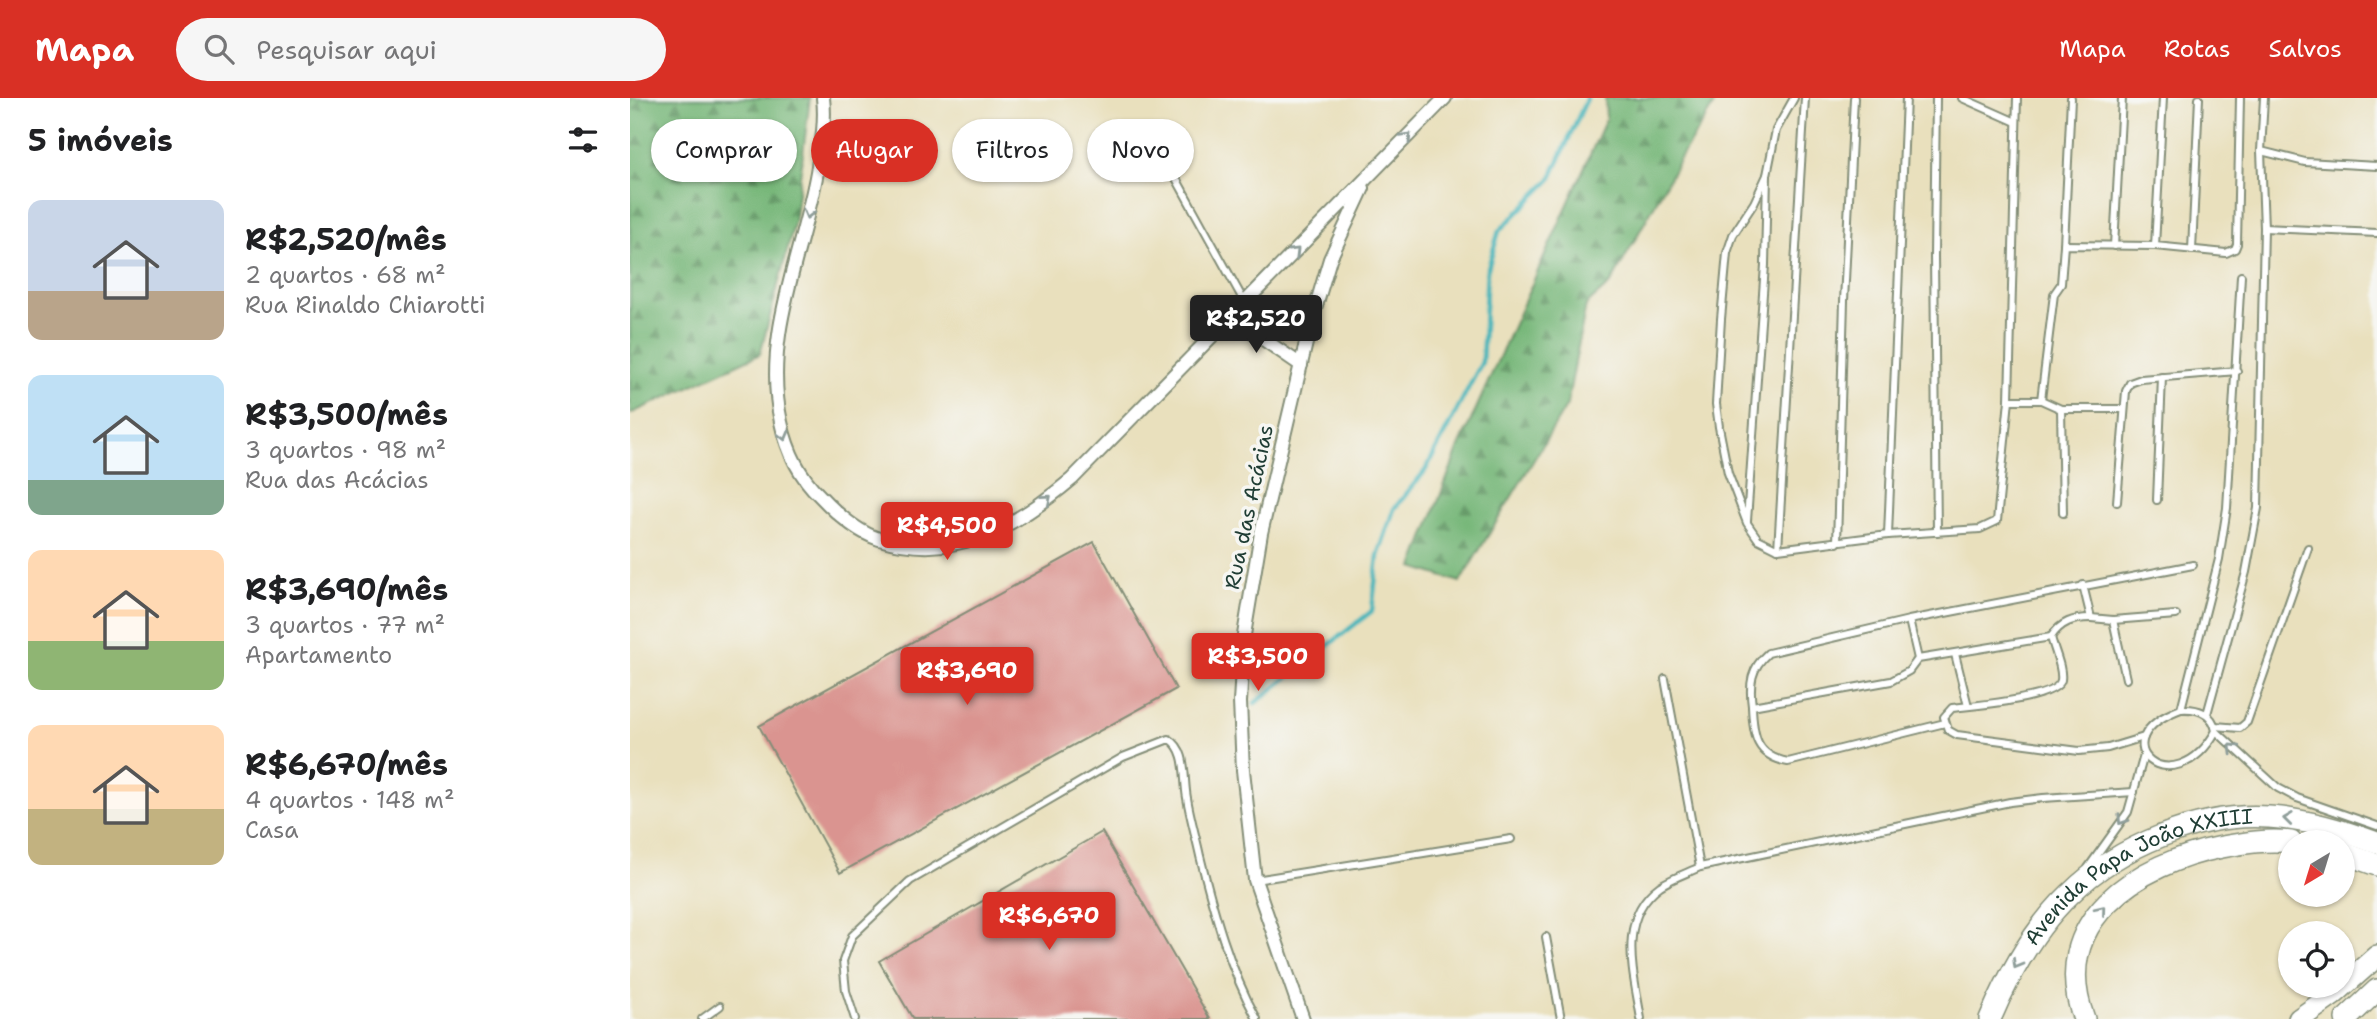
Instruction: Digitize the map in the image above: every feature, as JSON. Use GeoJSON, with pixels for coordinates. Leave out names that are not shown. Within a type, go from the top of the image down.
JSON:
{"type":"FeatureCollection","features":[{"type":"Feature","properties":{"kind":"main road","name":"Avenida Papa João XXIII"},"geometry":{"type":"LineString","coordinates":[[1990,1019],[2016,964],[2069,894],[2093,874],[2164,835],[2201,822],[2266,816],[2304,821],[2377,843]]}},
{"type":"Feature","properties":{"kind":"main road"},"geometry":{"type":"LineString","coordinates":[[2084,1019],[2077,1001],[2075,978],[2078,952],[2096,914],[2117,891],[2155,868],[2199,851],[2245,843],[2278,842]]}},
{"type":"Feature","properties":{"kind":"main road"},"geometry":{"type":"LineString","coordinates":[[2356,858],[2377,865]]}},
{"type":"Feature","properties":{"kind":"main road"},"geometry":{"type":"LineString","coordinates":[[2299,1019],[2333,995],[2377,956]]}},
{"type":"Feature","properties":{"kind":"main road"},"geometry":{"type":"LineString","coordinates":[[2346,1019],[2377,990]]}},
{"type":"Feature","properties":{"kind":"street"},"geometry":{"type":"LineString","coordinates":[[823,98],[822,143],[814,191],[782,316],[776,353],[775,398],[786,446],[808,485],[839,515],[873,537],[903,546],[935,548],[971,541],[1006,526],[1038,507],[1072,478],[1445,98]]}},
{"type":"Feature","properties":{"kind":"street","name":"Rua das Acácias"},"geometry":{"type":"LineString","coordinates":[[1303,1019],[1255,880],[1243,770],[1240,702],[1244,635],[1261,533],[1300,365],[1330,259],[1342,229],[1370,176]]}},
{"type":"Feature","properties":{"kind":"street"},"geometry":{"type":"LineString","coordinates":[[1231,317],[1300,365]]}},
{"type":"Feature","properties":{"kind":"lane"},"geometry":{"type":"LineString","coordinates":[[1747,523],[1765,265],[1767,175],[1776,130],[1794,98]]}},
{"type":"Feature","properties":{"kind":"lane"},"geometry":{"type":"LineString","coordinates":[[1778,549],[1805,98]]}},
{"type":"Feature","properties":{"kind":"lane"},"geometry":{"type":"LineString","coordinates":[[1837,543],[1844,301],[1854,98]]}},
{"type":"Feature","properties":{"kind":"lane"},"geometry":{"type":"LineString","coordinates":[[1888,535],[1906,98]]}},
{"type":"Feature","properties":{"kind":"lane"},"geometry":{"type":"LineString","coordinates":[[1936,98],[1934,270],[1937,532]]}},
{"type":"Feature","properties":{"kind":"lane"},"geometry":{"type":"LineString","coordinates":[[1962,98],[2016,122]]}},
{"type":"Feature","properties":{"kind":"lane"},"geometry":{"type":"LineString","coordinates":[[1767,175],[1754,204],[1733,235],[1727,253],[1720,331],[1716,404],[1719,427],[1728,473],[1747,523],[1758,539],[1778,549],[1888,535],[1980,529],[1997,521],[2009,400],[2017,98]]}},
{"type":"Feature","properties":{"kind":"lane"},"geometry":{"type":"LineString","coordinates":[[2041,400],[2054,294],[2061,284],[2071,98]]}},
{"type":"Feature","properties":{"kind":"lane"},"geometry":{"type":"LineString","coordinates":[[2114,246],[2122,98]]}},
{"type":"Feature","properties":{"kind":"lane"},"geometry":{"type":"LineString","coordinates":[[2155,246],[2163,98]]}},
{"type":"Feature","properties":{"kind":"lane"},"geometry":{"type":"LineString","coordinates":[[2192,250],[2199,98]]}},
{"type":"Feature","properties":{"kind":"lane"},"geometry":{"type":"LineString","coordinates":[[2064,245],[2155,246],[2231,252],[2237,244],[2240,98]]}},
{"type":"Feature","properties":{"kind":"lane"},"geometry":{"type":"LineString","coordinates":[[2207,714],[2246,572],[2258,508],[2263,228],[2261,151],[2264,98]]}},
{"type":"Feature","properties":{"kind":"lane"},"geometry":{"type":"LineString","coordinates":[[2261,151],[2305,162],[2377,166]]}},
{"type":"Feature","properties":{"kind":"lane"},"geometry":{"type":"LineString","coordinates":[[1178,182],[1245,303]]}},
{"type":"Feature","properties":{"kind":"lane"},"geometry":{"type":"LineString","coordinates":[[2263,228],[2377,233]]}},
{"type":"Feature","properties":{"kind":"lane"},"geometry":{"type":"LineString","coordinates":[[2181,709],[2219,559],[2227,508],[2241,276]]}},
{"type":"Feature","properties":{"kind":"lane"},"geometry":{"type":"LineString","coordinates":[[2117,502],[2124,409],[2130,383],[2141,379],[2237,371]]}},
{"type":"Feature","properties":{"kind":"lane"},"geometry":{"type":"LineString","coordinates":[[2157,500],[2162,377]]}},
{"type":"Feature","properties":{"kind":"lane"},"geometry":{"type":"LineString","coordinates":[[2009,400],[2041,400],[2061,409],[2124,409]]}},
{"type":"Feature","properties":{"kind":"lane"},"geometry":{"type":"LineString","coordinates":[[2061,409],[2063,513]]}},
{"type":"Feature","properties":{"kind":"lane"},"geometry":{"type":"LineString","coordinates":[[2216,728],[2240,729],[2247,722],[2308,548]]}},
{"type":"Feature","properties":{"kind":"lane"},"geometry":{"type":"LineString","coordinates":[[1945,723],[1788,762],[1773,760],[1762,752],[1753,724],[1750,682],[1758,662],[1768,653],[1909,620],[2193,565]]}},
{"type":"Feature","properties":{"kind":"lane"},"geometry":{"type":"LineString","coordinates":[[2083,585],[2091,618]]}},
{"type":"Feature","properties":{"kind":"lane"},"geometry":{"type":"LineString","coordinates":[[1752,706],[1891,681],[1909,671],[1919,659],[2051,637],[2070,620],[2176,615]]}},
{"type":"Feature","properties":{"kind":"lane"},"geometry":{"type":"LineString","coordinates":[[1909,620],[1919,659]]}},
{"type":"Feature","properties":{"kind":"lane"},"geometry":{"type":"LineString","coordinates":[[2113,620],[2126,679]]}},
{"type":"Feature","properties":{"kind":"lane"},"geometry":{"type":"LineString","coordinates":[[2051,637],[2062,677],[2057,688],[2046,693],[1952,708],[1944,717],[1948,730],[1956,736],[2079,751],[2108,748],[2144,737]]}},
{"type":"Feature","properties":{"kind":"lane"},"geometry":{"type":"LineString","coordinates":[[1955,654],[1968,706]]}},
{"type":"Feature","properties":{"kind":"lane"},"geometry":{"type":"LineString","coordinates":[[1665,679],[1700,867]]}},
{"type":"Feature","properties":{"kind":"lane"},"geometry":{"type":"LineString","coordinates":[[2216,728],[2203,750],[2173,767],[2161,767],[2144,755],[2141,748],[2144,737],[2160,719],[2181,709],[2198,710],[2207,714],[2216,728],[2278,788],[2297,799],[2377,826]]}},
{"type":"Feature","properties":{"kind":"lane"},"geometry":{"type":"LineString","coordinates":[[855,1019],[846,991],[843,961],[852,936],[901,889],[910,881],[1123,757],[1169,739],[1177,744],[1182,754],[1187,798],[1210,897],[1240,989],[1257,1019]]}},
{"type":"Feature","properties":{"kind":"lane"},"geometry":{"type":"LineString","coordinates":[[2069,894],[2128,812],[2144,755]]}},
{"type":"Feature","properties":{"kind":"lane"},"geometry":{"type":"LineString","coordinates":[[1642,1019],[1630,949],[1637,914],[1659,887],[1700,867],[2010,802],[2043,797],[2134,792]]}},
{"type":"Feature","properties":{"kind":"lane"},"geometry":{"type":"LineString","coordinates":[[1255,880],[1511,839]]}},
{"type":"Feature","properties":{"kind":"lane"},"geometry":{"type":"LineString","coordinates":[[1546,937],[1561,1019]]}},
{"type":"Feature","properties":{"kind":"lane"},"geometry":{"type":"LineString","coordinates":[[702,1019],[720,1006]]}},
{"type":"Feature","properties":{"kind":"green space"},"geometry":{"type":"Polygon","coordinates":[[[630,98],[810,98],[794,224],[760,354],[630,414],[630,98]]]}},
{"type":"Feature","properties":{"kind":"green space"},"geometry":{"type":"Polygon","coordinates":[[[1605,98],[1718,98],[1682,155],[1611,283],[1586,305],[1567,405],[1460,582],[1413,567],[1459,447],[1606,119],[1605,98]]]}},
{"type":"Feature","properties":{"kind":"building"},"geometry":{"type":"Polygon","coordinates":[[[1094,542],[1176,689],[840,873],[759,726],[1094,542]]]}},
{"type":"Feature","properties":{"kind":"building"},"geometry":{"type":"Polygon","coordinates":[[[1102,832],[1210,1019],[913,1019],[879,961],[1102,832]]]}},
{"type":"Feature","properties":{"kind":"waterway"},"geometry":{"type":"LineString","coordinates":[[1255,703],[1372,611],[1378,556],[1394,509],[1425,471],[1482,362],[1487,271],[1499,231],[1550,180],[1587,98]]}}]}
